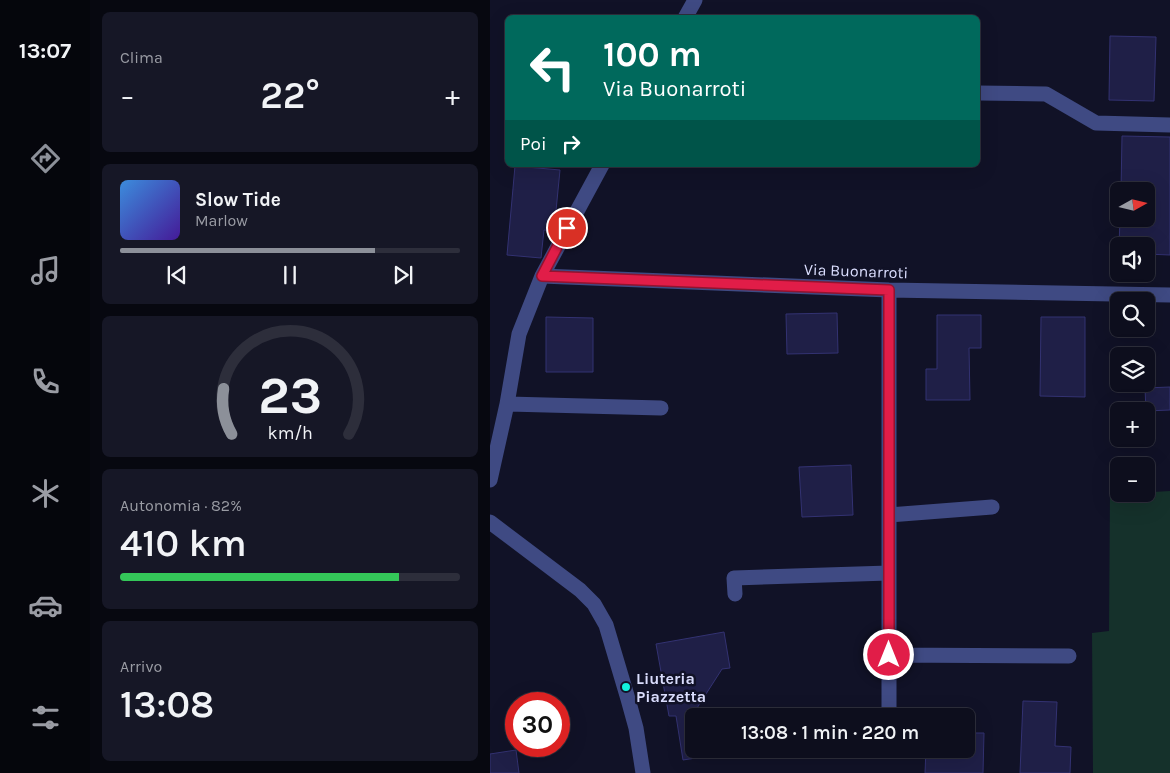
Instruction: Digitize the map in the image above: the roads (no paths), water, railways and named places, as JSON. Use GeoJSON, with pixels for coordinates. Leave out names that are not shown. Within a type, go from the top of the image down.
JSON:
{"type":"FeatureCollection","features":[{"type":"Feature","properties":{"kind":"street"},"geometry":{"type":"LineString","coordinates":[[687,15],[695,0]]}},
{"type":"Feature","properties":{"kind":"street"},"geometry":{"type":"LineString","coordinates":[[980,93],[1046,94],[1096,123],[1170,125]]}},
{"type":"Feature","properties":{"kind":"street"},"geometry":{"type":"LineString","coordinates":[[490,480],[507,404],[519,334],[542,276],[601,167]]}},
{"type":"Feature","properties":{"kind":"street","name":"Via Buonarroti"},"geometry":{"type":"LineString","coordinates":[[542,276],[889,290],[1170,295]]}},
{"type":"Feature","properties":{"kind":"street"},"geometry":{"type":"LineString","coordinates":[[889,290],[889,708]]}},
{"type":"Feature","properties":{"kind":"street"},"geometry":{"type":"LineString","coordinates":[[507,404],[661,408]]}},
{"type":"Feature","properties":{"kind":"street"},"geometry":{"type":"LineString","coordinates":[[889,515],[992,507]]}},
{"type":"Feature","properties":{"kind":"street"},"geometry":{"type":"LineString","coordinates":[[490,522],[580,590],[594,604],[606,625],[636,728],[643,773]]}},
{"type":"Feature","properties":{"kind":"street"},"geometry":{"type":"LineString","coordinates":[[735,594],[734,578],[889,573]]}},
{"type":"Feature","properties":{"kind":"street"},"geometry":{"type":"LineString","coordinates":[[889,655],[1070,656]]}},
{"type":"Feature","properties":{"kind":"place","name":"Liuteria Piazzetta"},"geometry":{"type":"Point","coordinates":[626,687]}}]}
